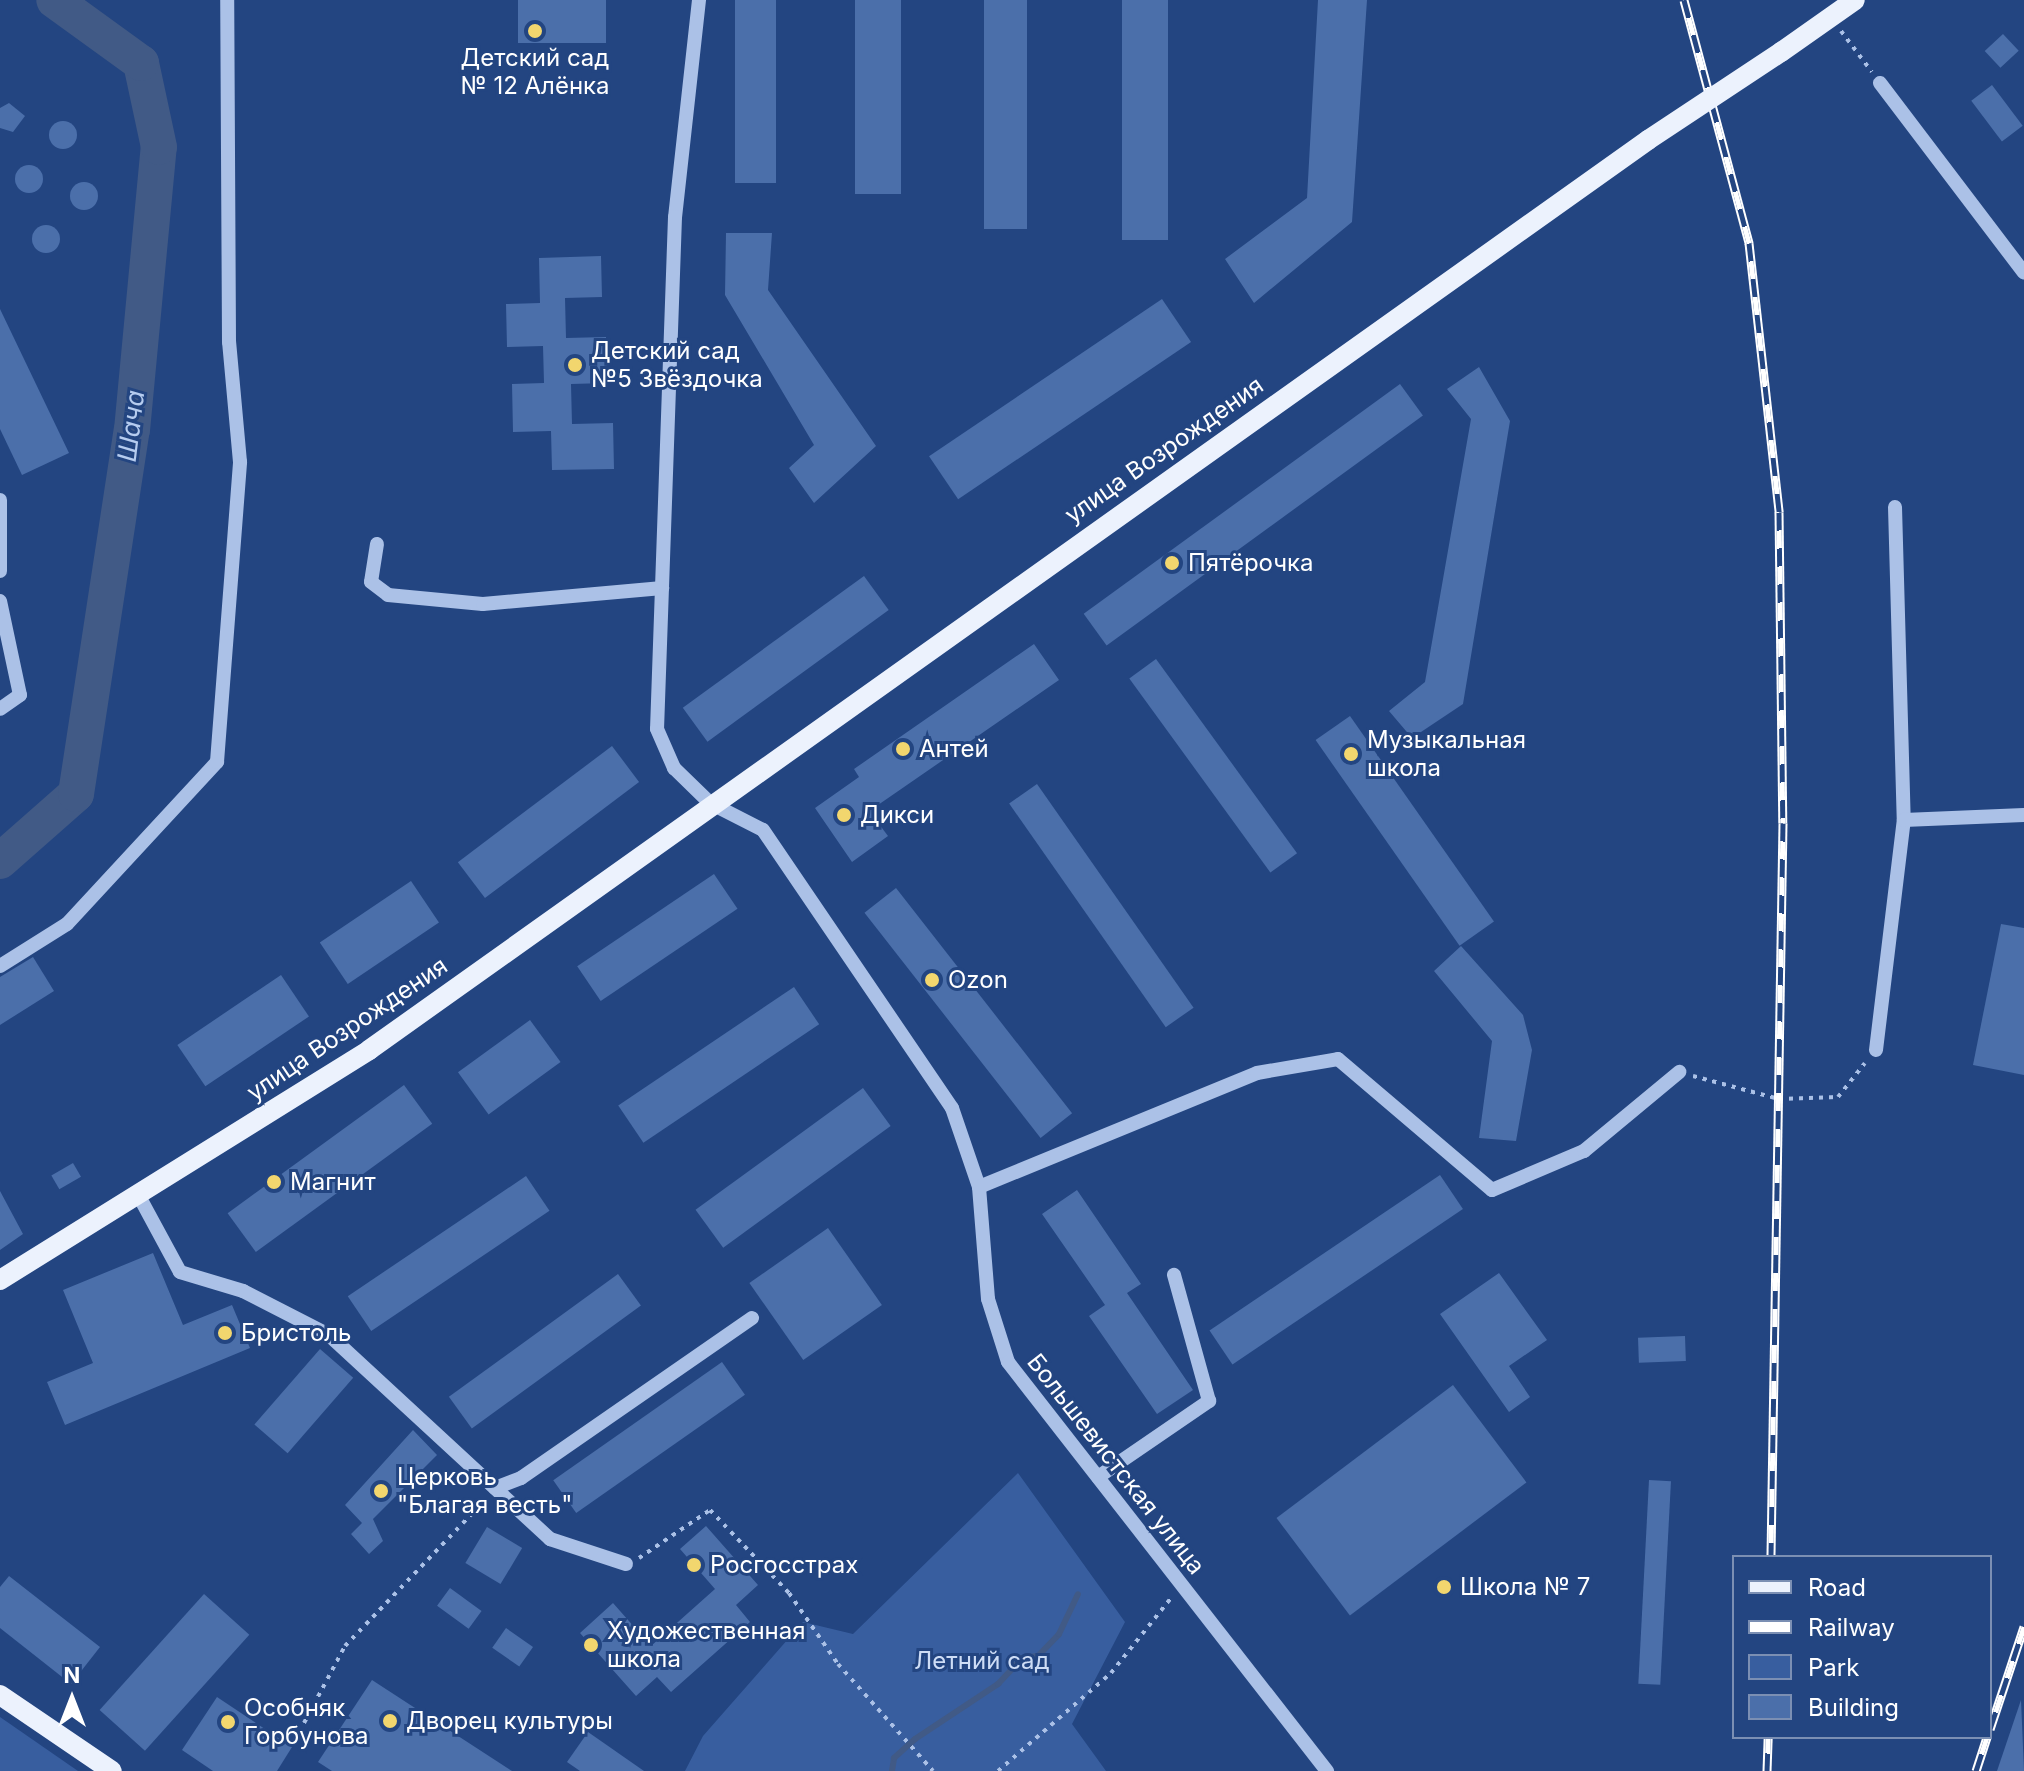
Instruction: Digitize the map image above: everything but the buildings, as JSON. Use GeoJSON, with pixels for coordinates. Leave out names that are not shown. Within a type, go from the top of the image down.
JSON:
{"type":"FeatureCollection","features":[{"type":"Feature","properties":{"kind":"main road","name":"улица Возрождения"},"geometry":{"type":"LineString","coordinates":[[0,1280],[140,1198],[369,1050],[710,803],[1648,140],[1832,20],[1855,0]]}},
{"type":"Feature","properties":{"kind":"main road"},"geometry":{"type":"LineString","coordinates":[[0,1695],[112,1771]]}},
{"type":"Feature","properties":{"kind":"street"},"geometry":{"type":"LineString","coordinates":[[0,966],[67,924],[217,762],[240,462],[229,342],[227,0]]}},
{"type":"Feature","properties":{"kind":"street"},"geometry":{"type":"LineString","coordinates":[[699,0],[675,217],[657,729],[674,768],[710,803]]}},
{"type":"Feature","properties":{"kind":"street"},"geometry":{"type":"LineString","coordinates":[[1880,83],[2024,273]]}},
{"type":"Feature","properties":{"kind":"street"},"geometry":{"type":"LineString","coordinates":[[0,500],[0,571]]}},
{"type":"Feature","properties":{"kind":"street"},"geometry":{"type":"LineString","coordinates":[[1876,1050],[1904,820],[1895,507]]}},
{"type":"Feature","properties":{"kind":"street"},"geometry":{"type":"LineString","coordinates":[[377,544],[371,582],[388,595],[483,604],[662,588]]}},
{"type":"Feature","properties":{"kind":"street"},"geometry":{"type":"LineString","coordinates":[[0,601],[20,695],[0,709]]}},
{"type":"Feature","properties":{"kind":"street","name":"Большевистская улица"},"geometry":{"type":"LineString","coordinates":[[710,803],[763,830],[952,1108],[979,1187],[988,1299],[1008,1362],[1327,1771]]}},
{"type":"Feature","properties":{"kind":"street"},"geometry":{"type":"LineString","coordinates":[[1904,820],[2024,815]]}},
{"type":"Feature","properties":{"kind":"street"},"geometry":{"type":"LineString","coordinates":[[979,1187],[1257,1073],[1338,1059],[1492,1190],[1584,1151],[1679,1072]]}},
{"type":"Feature","properties":{"kind":"street"},"geometry":{"type":"LineString","coordinates":[[140,1198],[180,1272],[243,1291],[329,1335],[550,1539],[626,1564]]}},
{"type":"Feature","properties":{"kind":"street"},"geometry":{"type":"LineString","coordinates":[[1098,1477],[1209,1401],[1174,1275]]}},
{"type":"Feature","properties":{"kind":"street"},"geometry":{"type":"LineString","coordinates":[[495,1488],[521,1478],[752,1318]]}},
{"type":"Feature","properties":{"kind":"path"},"geometry":{"type":"LineString","coordinates":[[1832,20],[1880,83]]}},
{"type":"Feature","properties":{"kind":"path"},"geometry":{"type":"LineString","coordinates":[[1679,1072],[1779,1099],[1838,1097],[1876,1050]]}},
{"type":"Feature","properties":{"kind":"path"},"geometry":{"type":"LineString","coordinates":[[304,1723],[345,1646],[495,1488]]}},
{"type":"Feature","properties":{"kind":"path"},"geometry":{"type":"LineString","coordinates":[[626,1564],[710,1510],[789,1593],[894,1729],[933,1771]]}},
{"type":"Feature","properties":{"kind":"path"},"geometry":{"type":"LineString","coordinates":[[998,1771],[1111,1673],[1181,1583]]}},
{"type":"Feature","properties":{"kind":"green space","name":"Летний сад"},"geometry":{"type":"Polygon","coordinates":[[[1018,1473],[1125,1622],[1072,1724],[1106,1771],[685,1771],[703,1736],[803,1622],[853,1634],[1018,1473]]]}},
{"type":"Feature","properties":{"kind":"green space"},"geometry":{"type":"Polygon","coordinates":[[[0,1717],[78,1771],[0,1771],[0,1717]]]}},
{"type":"Feature","properties":{"kind":"waterway","name":"Шача"},"geometry":{"type":"LineString","coordinates":[[0,861],[76,794],[132,430],[159,147],[141,63],[54,0]]}},
{"type":"Feature","properties":{"kind":"waterway"},"geometry":{"type":"LineString","coordinates":[[892,1771],[894,1758],[915,1739],[998,1684],[1022,1658],[1038,1656],[1059,1634],[1078,1594]]}},
{"type":"Feature","properties":{"kind":"railway"},"geometry":{"type":"LineString","coordinates":[[1684,0],[1749,243],[1779,512],[1783,823],[1771,1555]]}},
{"type":"Feature","properties":{"kind":"railway"},"geometry":{"type":"LineString","coordinates":[[1992,1723],[2024,1627]]}},
{"type":"Feature","properties":{"kind":"railway"},"geometry":{"type":"LineString","coordinates":[[1767,1771],[1768,1739]]}},
{"type":"Feature","properties":{"kind":"railway"},"geometry":{"type":"LineString","coordinates":[[1976,1771],[1986,1739]]}},
{"type":"Feature","properties":{"kind":"place","name":"Детский сад № 12 Алёнка"},"geometry":{"type":"Point","coordinates":[535,31]}},
{"type":"Feature","properties":{"kind":"place","name":"Детский сад №5 Звёздочка"},"geometry":{"type":"Point","coordinates":[575,365]}},
{"type":"Feature","properties":{"kind":"place","name":"Пятёрочка"},"geometry":{"type":"Point","coordinates":[1172,563]}},
{"type":"Feature","properties":{"kind":"place","name":"Антей"},"geometry":{"type":"Point","coordinates":[903,749]}},
{"type":"Feature","properties":{"kind":"place","name":"Музыкальная школа"},"geometry":{"type":"Point","coordinates":[1351,754]}},
{"type":"Feature","properties":{"kind":"place","name":"Дикси"},"geometry":{"type":"Point","coordinates":[844,815]}},
{"type":"Feature","properties":{"kind":"place","name":"Ozon"},"geometry":{"type":"Point","coordinates":[932,980]}},
{"type":"Feature","properties":{"kind":"place","name":"Магнит"},"geometry":{"type":"Point","coordinates":[274,1182]}},
{"type":"Feature","properties":{"kind":"place","name":"Бристоль"},"geometry":{"type":"Point","coordinates":[225,1333]}},
{"type":"Feature","properties":{"kind":"place","name":"Церковь \"Благая весть\""},"geometry":{"type":"Point","coordinates":[381,1491]}},
{"type":"Feature","properties":{"kind":"place","name":"Росгосстрах"},"geometry":{"type":"Point","coordinates":[694,1565]}},
{"type":"Feature","properties":{"kind":"place","name":"Школа № 7"},"geometry":{"type":"Point","coordinates":[1444,1587]}},
{"type":"Feature","properties":{"kind":"place","name":"Художественная школа"},"geometry":{"type":"Point","coordinates":[591,1645]}},
{"type":"Feature","properties":{"kind":"place","name":"Дворец культуры"},"geometry":{"type":"Point","coordinates":[390,1721]}},
{"type":"Feature","properties":{"kind":"place","name":"Особняк Горбунова"},"geometry":{"type":"Point","coordinates":[228,1722]}}]}
